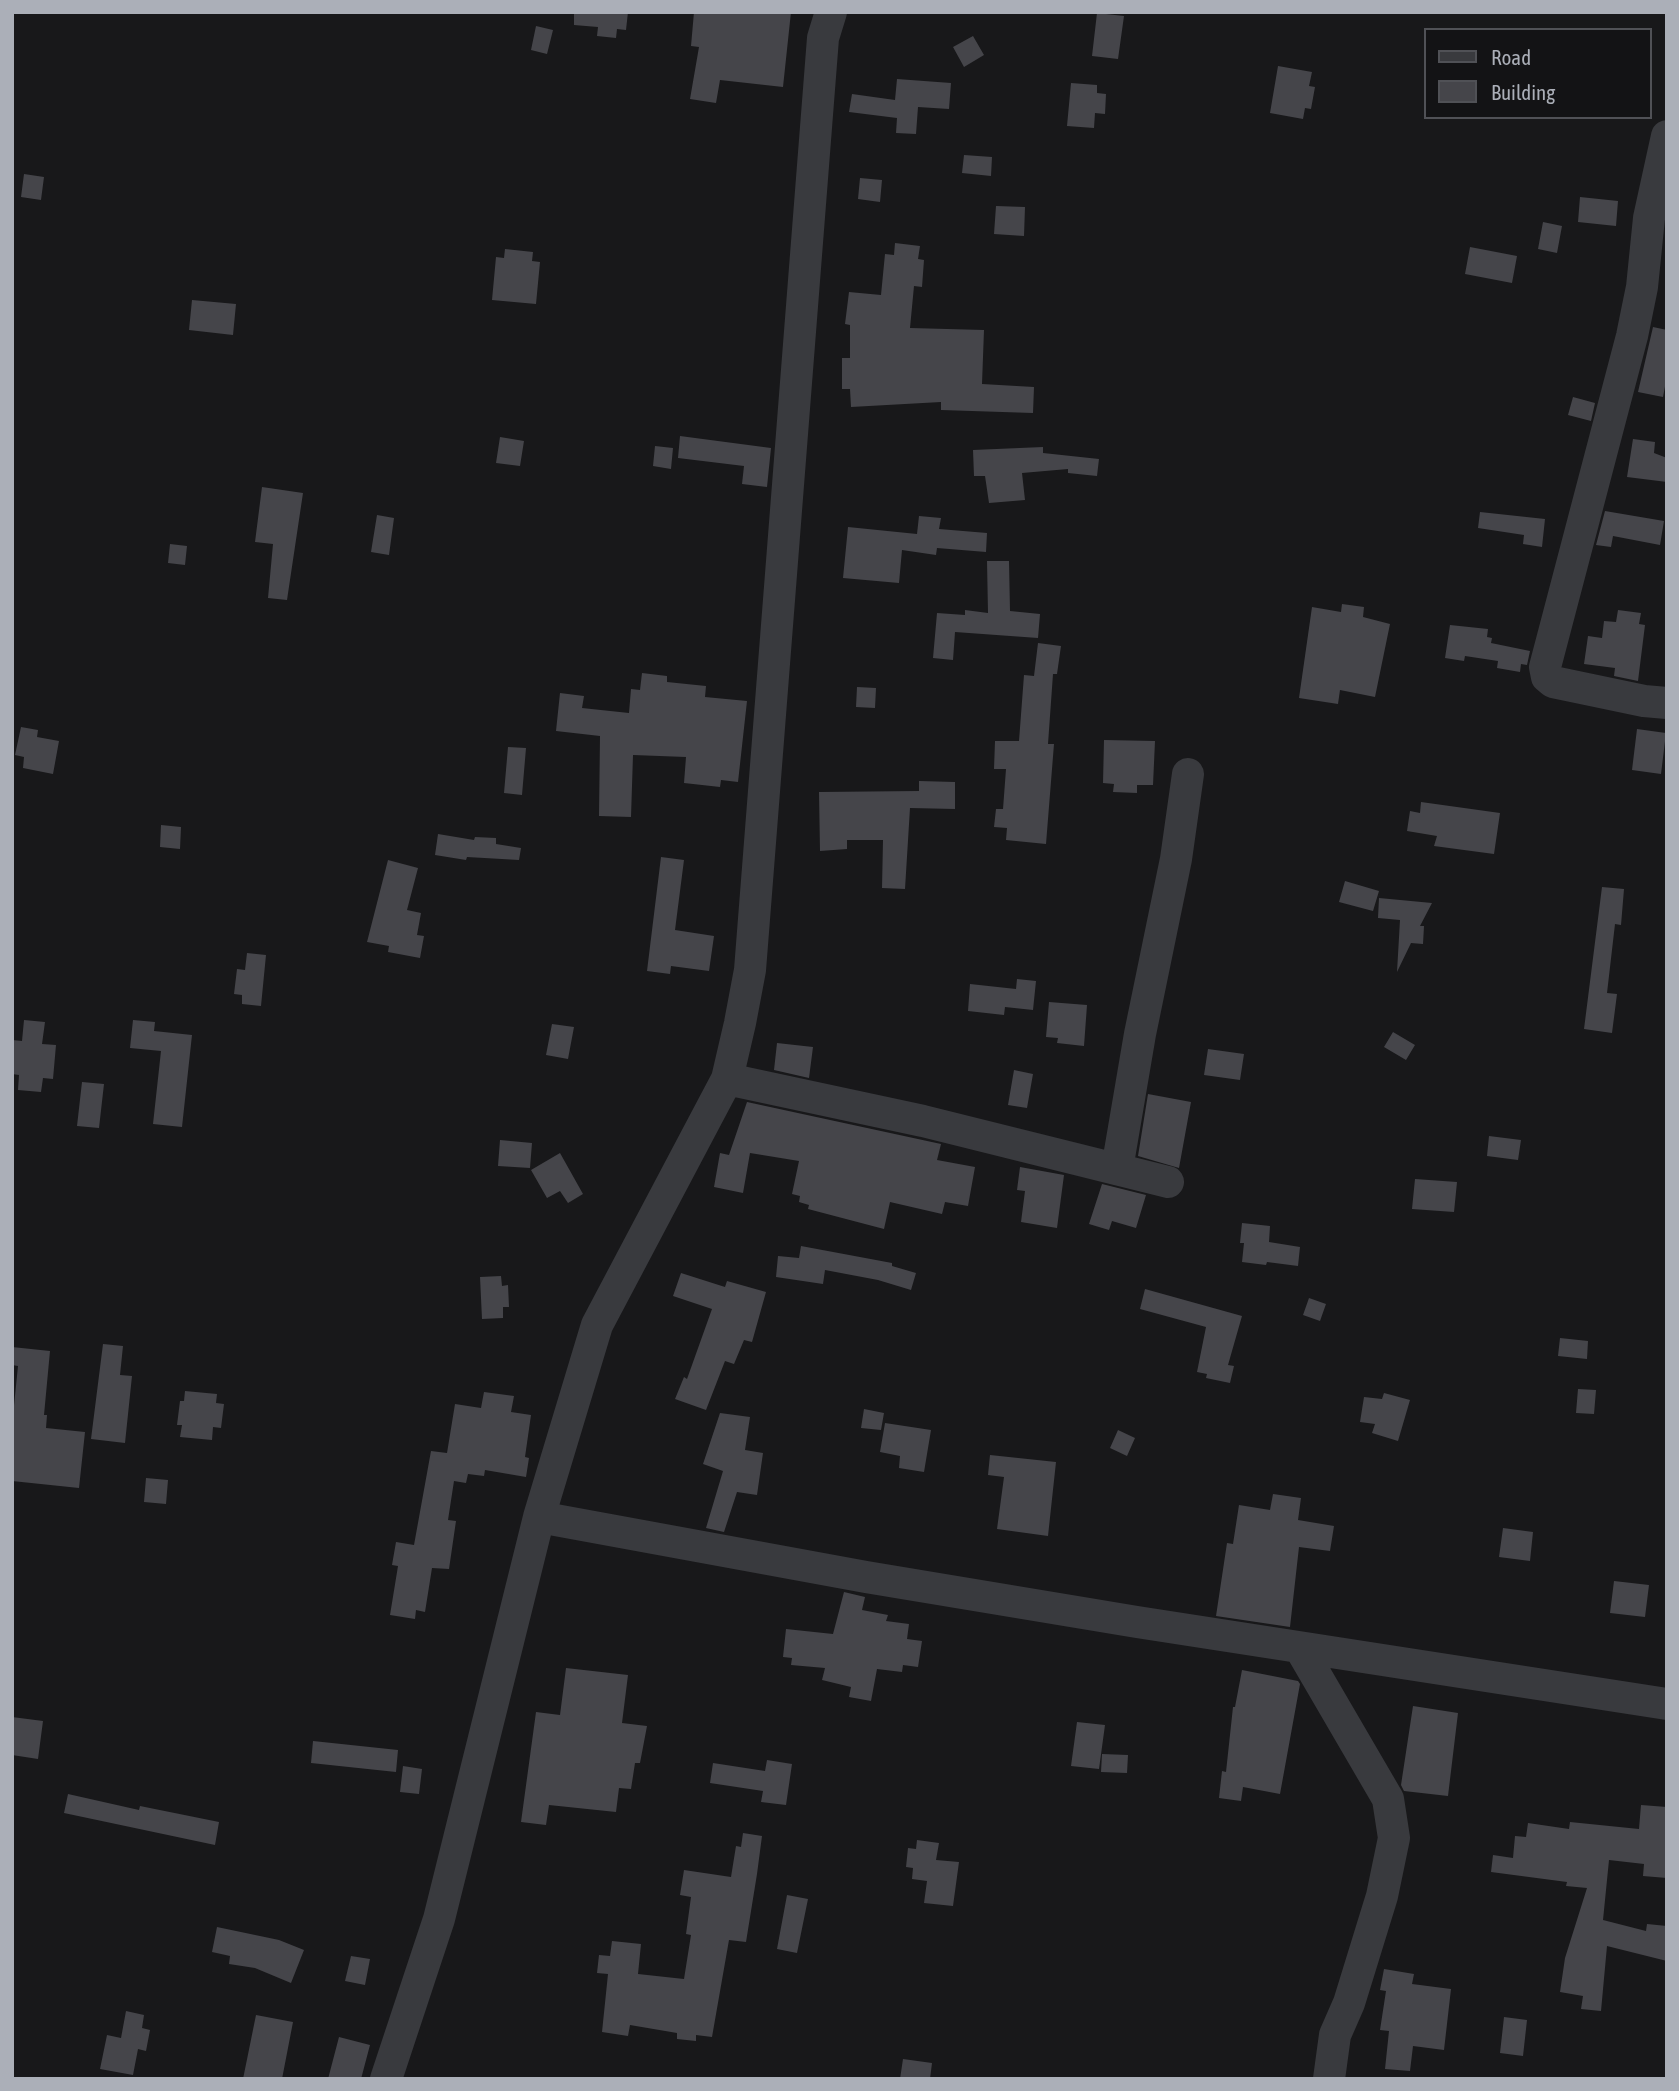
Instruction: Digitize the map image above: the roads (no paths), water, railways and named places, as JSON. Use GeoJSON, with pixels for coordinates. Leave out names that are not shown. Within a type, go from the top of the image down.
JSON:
{"type":"FeatureCollection","features":[{"type":"Feature","properties":{"kind":"street"},"geometry":{"type":"LineString","coordinates":[[386,2079],[439,1919],[539,1517],[597,1325],[727,1079],[750,970],[823,38],[831,12]]}},
{"type":"Feature","properties":{"kind":"street"},"geometry":{"type":"LineString","coordinates":[[1667,136],[1649,218],[1642,287],[1632,336],[1545,667],[1547,677],[1553,682],[1644,701],[1667,703]]}},
{"type":"Feature","properties":{"kind":"street"},"geometry":{"type":"LineString","coordinates":[[1117,1169],[1140,1034],[1176,859],[1188,774]]}},
{"type":"Feature","properties":{"kind":"street"},"geometry":{"type":"LineString","coordinates":[[727,1079],[923,1121],[1168,1182]]}},
{"type":"Feature","properties":{"kind":"street"},"geometry":{"type":"LineString","coordinates":[[539,1517],[866,1577],[1667,1704]]}},
{"type":"Feature","properties":{"kind":"street"},"geometry":{"type":"LineString","coordinates":[[1300,1647],[1388,1799],[1395,1838],[1382,1896],[1349,2003],[1335,2035],[1329,2079]]}}]}
